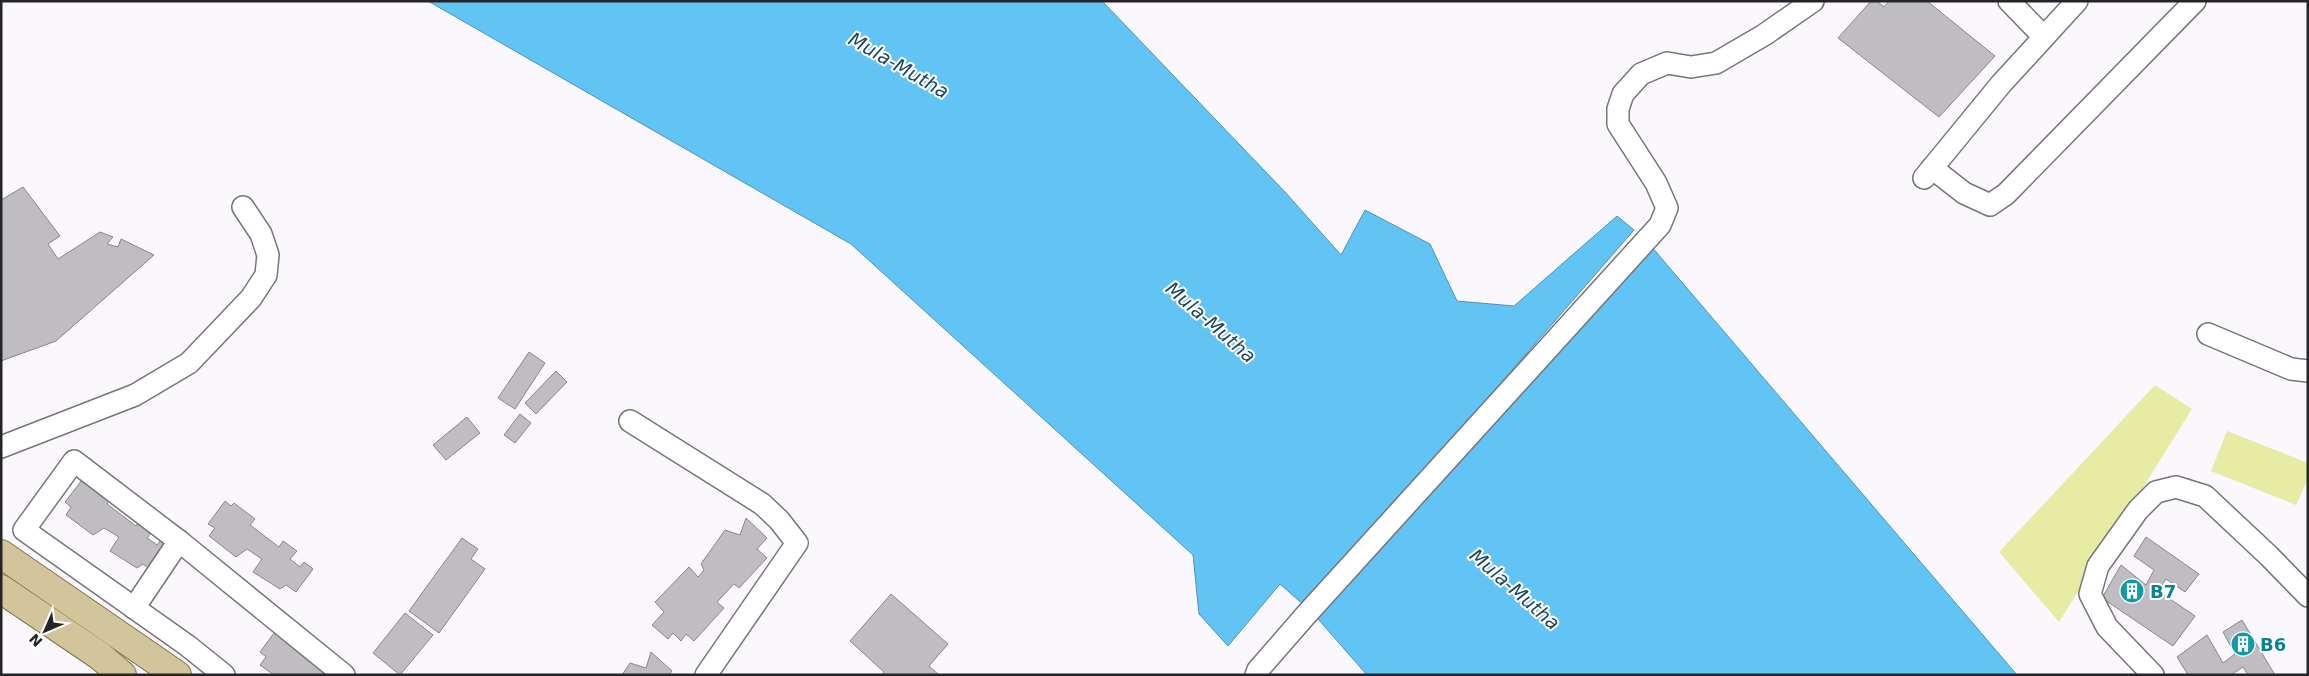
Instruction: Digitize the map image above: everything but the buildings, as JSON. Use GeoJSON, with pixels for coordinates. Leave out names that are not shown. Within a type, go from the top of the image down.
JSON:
{"type":"FeatureCollection","features":[{"type":"Feature","properties":{"kind":"main road"},"geometry":{"type":"LineString","coordinates":[[1,554],[174,673]]}},
{"type":"Feature","properties":{"kind":"main road"},"geometry":{"type":"LineString","coordinates":[[1,590],[100,656],[122,675]]}},
{"type":"Feature","properties":{"kind":"street"},"geometry":{"type":"LineString","coordinates":[[1257,672],[1305,616],[1660,225],[1666,208],[1656,183],[1618,124],[1618,109],[1623,94],[1640,74],[1667,63],[1691,67],[1716,62],[1764,35],[1812,1]]}},
{"type":"Feature","properties":{"kind":"street"},"geometry":{"type":"LineString","coordinates":[[2009,1],[2044,37]]}},
{"type":"Feature","properties":{"kind":"street"},"geometry":{"type":"LineString","coordinates":[[2078,1],[2001,84],[1927,174],[1990,205],[2006,194],[2195,1]]}},
{"type":"Feature","properties":{"kind":"street"},"geometry":{"type":"LineString","coordinates":[[1,447],[136,395],[189,363],[251,298],[266,275],[268,255],[261,234],[243,207]]}},
{"type":"Feature","properties":{"kind":"street"},"geometry":{"type":"LineString","coordinates":[[2208,334],[2291,369],[2308,371]]}},
{"type":"Feature","properties":{"kind":"street"},"geometry":{"type":"LineString","coordinates":[[630,422],[762,504],[779,520],[797,543],[706,675]]}},
{"type":"Feature","properties":{"kind":"street"},"geometry":{"type":"LineString","coordinates":[[224,675],[188,646],[24,530],[74,461],[179,541],[344,675]]}},
{"type":"Feature","properties":{"kind":"street"},"geometry":{"type":"LineString","coordinates":[[2153,675],[2108,627],[2090,594],[2098,566],[2138,510],[2156,492],[2176,487],[2205,496],[2269,556],[2308,596]]}},
{"type":"Feature","properties":{"kind":"street"},"geometry":{"type":"LineString","coordinates":[[134,608],[179,541]]}},
{"type":"Feature","properties":{"kind":"street"},"geometry":{"type":"LineString","coordinates":[[174,673],[188,646]]}},
{"type":"Feature","properties":{"kind":"green space"},"geometry":{"type":"Polygon","coordinates":[[[2155,385],[2192,409],[2059,622],[1999,552],[2155,385]]]}},
{"type":"Feature","properties":{"kind":"green space"},"geometry":{"type":"Polygon","coordinates":[[[2227,431],[2308,463],[2308,479],[2296,505],[2211,471],[2227,431]]]}},
{"type":"Feature","properties":{"kind":"water","name":"Mula-Mutha"},"geometry":{"type":"Polygon","coordinates":[[[428,1],[1102,1],[1285,192],[1341,255],[1365,210],[1430,244],[1457,301],[1514,306],[1617,216],[1634,230],[1306,607],[1280,584],[1228,646],[1199,614],[1193,555],[851,244],[428,1]]]}},
{"type":"Feature","properties":{"kind":"water","name":"Mula-Mutha"},"geometry":{"type":"Polygon","coordinates":[[[1645,239],[2017,675],[1367,675],[1311,611],[1645,239]]]}},
{"type":"Feature","properties":{"kind":"place","name":"B7"},"geometry":{"type":"Point","coordinates":[2132,591]}},
{"type":"Feature","properties":{"kind":"place","name":"B6"},"geometry":{"type":"Point","coordinates":[2243,644]}}]}
